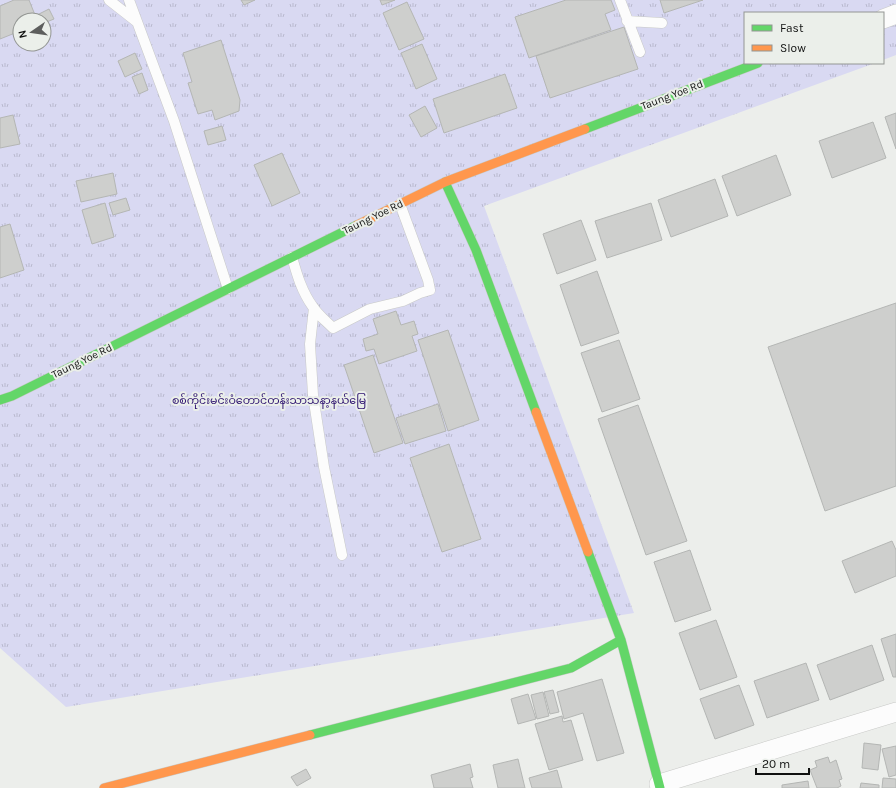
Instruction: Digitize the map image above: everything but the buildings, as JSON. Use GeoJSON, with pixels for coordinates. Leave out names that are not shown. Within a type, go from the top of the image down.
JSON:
{"type":"FeatureCollection","features":[{"type":"Feature","properties":{"kind":"street"},"geometry":{"type":"LineString","coordinates":[[884,19],[896,14]]}},
{"type":"Feature","properties":{"kind":"street","name":"Taung Yoe Rd"},"geometry":{"type":"LineString","coordinates":[[0,400],[19,393],[444,182],[755,64]]}},
{"type":"Feature","properties":{"kind":"street"},"geometry":{"type":"LineString","coordinates":[[444,182],[476,250],[620,640],[660,786],[896,712]]}},
{"type":"Feature","properties":{"kind":"street"},"geometry":{"type":"LineString","coordinates":[[104,788],[571,668],[620,640]]}},
{"type":"Feature","properties":{"kind":"lane"},"geometry":{"type":"LineString","coordinates":[[109,0],[137,22]]}},
{"type":"Feature","properties":{"kind":"lane"},"geometry":{"type":"LineString","coordinates":[[620,0],[640,52]]}},
{"type":"Feature","properties":{"kind":"lane"},"geometry":{"type":"LineString","coordinates":[[133,2],[137,22],[174,121],[228,289]]}},
{"type":"Feature","properties":{"kind":"lane"},"geometry":{"type":"LineString","coordinates":[[627,21],[662,23]]}},
{"type":"Feature","properties":{"kind":"lane"},"geometry":{"type":"LineString","coordinates":[[292,257],[300,285],[314,308],[333,328],[370,309],[403,301],[430,290],[428,280],[400,204]]}},
{"type":"Feature","properties":{"kind":"lane"},"geometry":{"type":"LineString","coordinates":[[314,308],[310,344],[313,394],[324,466],[342,555]]}},
{"type":"Feature","properties":{"kind":"green space","name":"စစ်ကိုင်းမင်းဝံတောင်တန်းသာသနာ့နယ်မြေ"},"geometry":{"type":"Polygon","coordinates":[[[0,0],[896,0],[896,55],[884,60],[884,12],[744,12],[744,64],[872,64],[484,206],[634,613],[66,707],[0,648],[0,0]]]}},
{"type":"Feature","properties":{"kind":"traffic: fast"},"geometry":{"type":"LineString","coordinates":[[585,129],[755,64]]}},
{"type":"Feature","properties":{"kind":"traffic: fast"},"geometry":{"type":"LineString","coordinates":[[445,182],[476,250],[536,412]]}},
{"type":"Feature","properties":{"kind":"traffic: fast"},"geometry":{"type":"LineString","coordinates":[[0,400],[12,396],[357,225]]}},
{"type":"Feature","properties":{"kind":"traffic: fast"},"geometry":{"type":"LineString","coordinates":[[588,552],[621,640],[660,788]]}},
{"type":"Feature","properties":{"kind":"traffic: fast"},"geometry":{"type":"LineString","coordinates":[[310,735],[571,668],[621,640]]}},
{"type":"Feature","properties":{"kind":"traffic: slow"},"geometry":{"type":"LineString","coordinates":[[357,225],[445,182],[585,129]]}},
{"type":"Feature","properties":{"kind":"traffic: slow"},"geometry":{"type":"LineString","coordinates":[[536,412],[588,552]]}},
{"type":"Feature","properties":{"kind":"traffic: slow"},"geometry":{"type":"LineString","coordinates":[[104,788],[310,735]]}}]}
